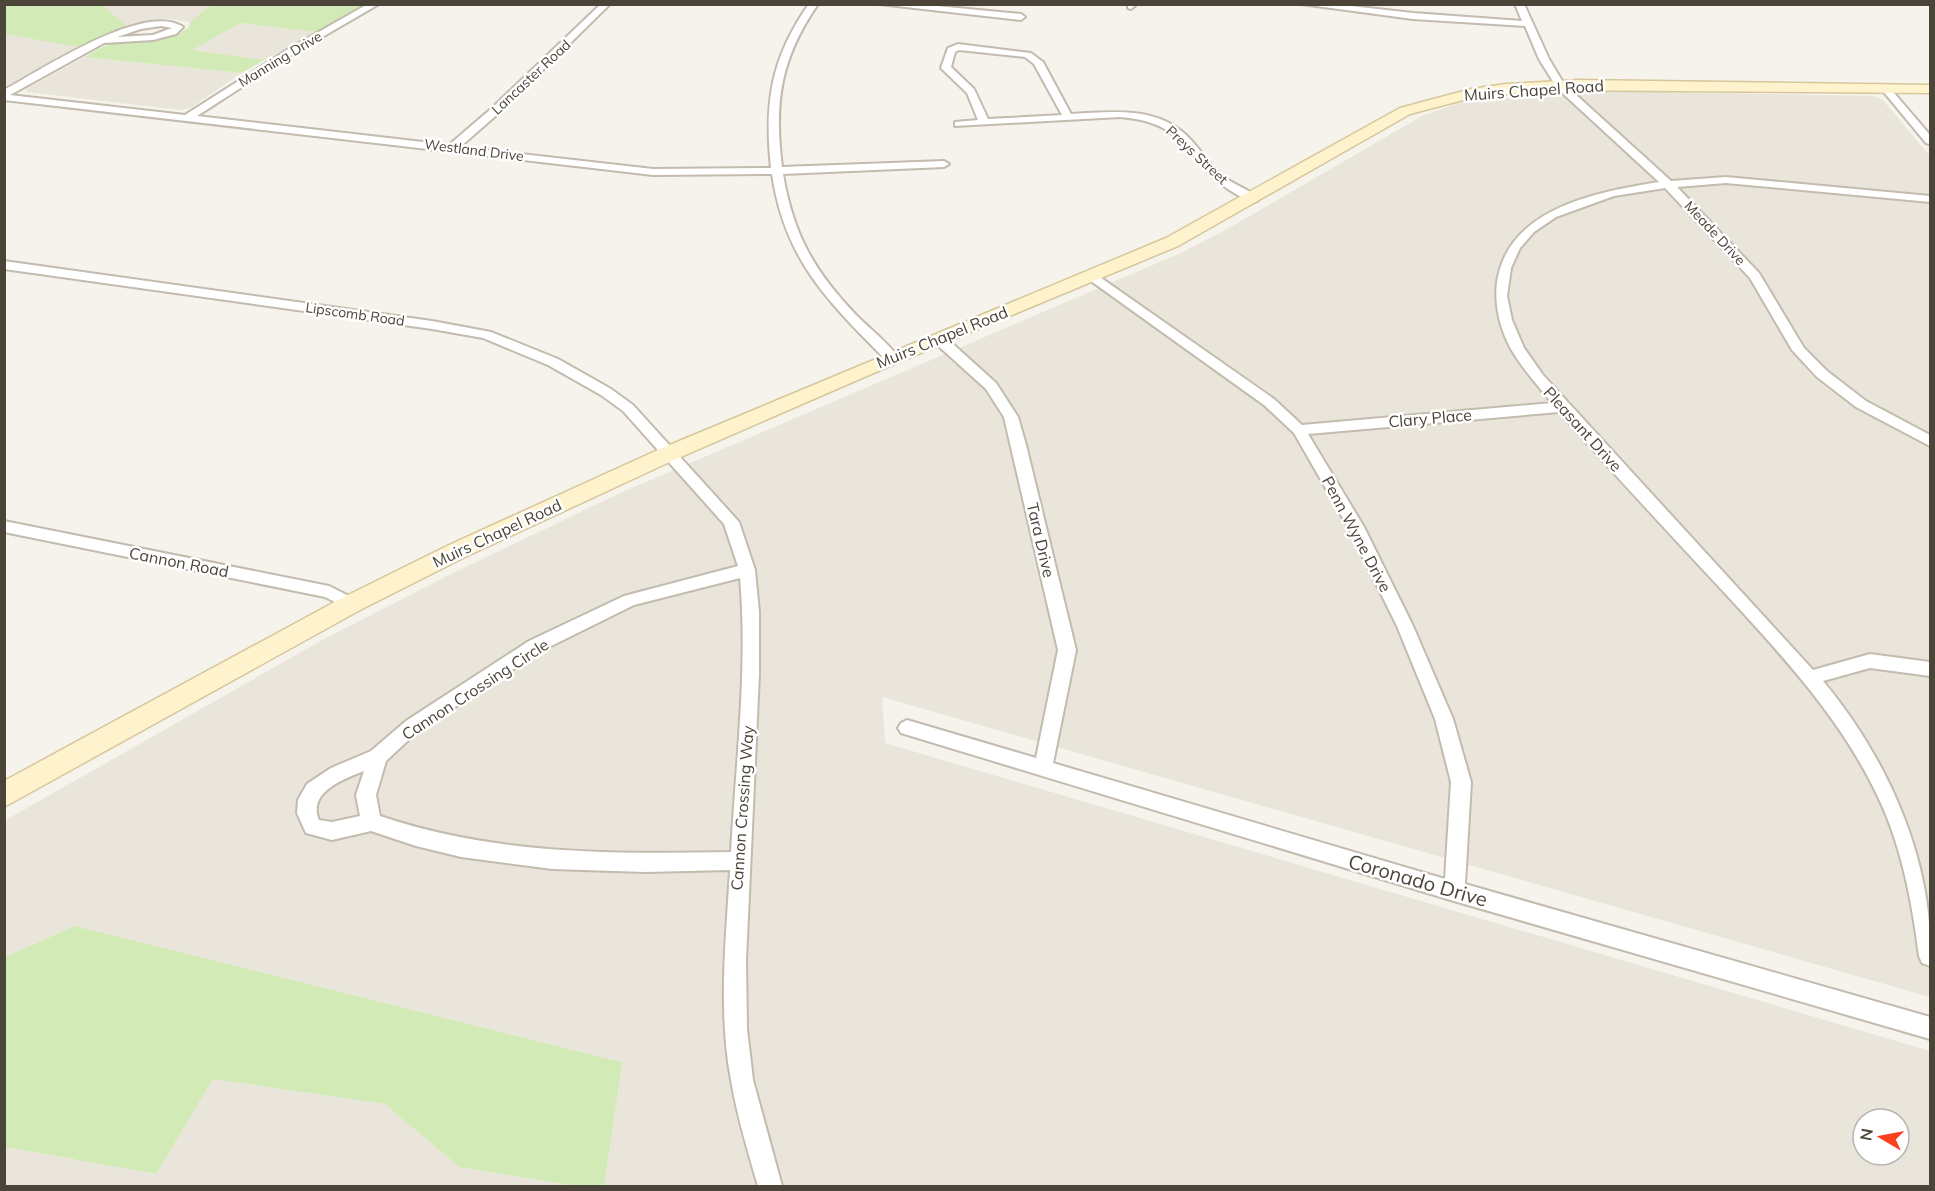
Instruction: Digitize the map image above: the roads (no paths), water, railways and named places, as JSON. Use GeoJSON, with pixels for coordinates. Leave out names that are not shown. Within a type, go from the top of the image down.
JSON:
{"type":"FeatureCollection","features":[{"type":"Feature","properties":{"kind":"main road","name":"Muirs Chapel Road"},"geometry":{"type":"LineString","coordinates":[[4,795],[351,604],[457,551],[668,454],[1172,242],[1421,105],[1464,94],[1560,86],[1930,90]]}},
{"type":"Feature","properties":{"kind":"street","name":"Manning Drive"},"geometry":{"type":"LineString","coordinates":[[187,118],[290,52],[375,4]]}},
{"type":"Feature","properties":{"kind":"street","name":"Lancaster Road"},"geometry":{"type":"LineString","coordinates":[[453,147],[496,110],[606,4]]}},
{"type":"Feature","properties":{"kind":"street"},"geometry":{"type":"LineString","coordinates":[[814,4],[794,31],[776,86],[775,146],[784,207],[796,244],[838,303],[892,358]]}},
{"type":"Feature","properties":{"kind":"street"},"geometry":{"type":"LineString","coordinates":[[883,4],[1021,18]]}},
{"type":"Feature","properties":{"kind":"street"},"geometry":{"type":"LineString","coordinates":[[1305,4],[1413,16],[1527,24]]}},
{"type":"Feature","properties":{"kind":"street","name":"Meade Drive"},"geometry":{"type":"LineString","coordinates":[[1519,4],[1544,59],[1560,86],[1668,184],[1755,276],[1799,350],[1822,374],[1861,404],[1930,441]]}},
{"type":"Feature","properties":{"kind":"street"},"geometry":{"type":"LineString","coordinates":[[4,96],[99,41],[143,26],[162,24],[179,27],[173,32],[158,37],[99,41]]}},
{"type":"Feature","properties":{"kind":"street"},"geometry":{"type":"LineString","coordinates":[[984,123],[979,103],[968,87],[946,68],[951,50],[958,47],[1013,52],[1033,58],[1038,62],[1068,117]]}},
{"type":"Feature","properties":{"kind":"street"},"geometry":{"type":"LineString","coordinates":[[1886,89],[1930,141]]}},
{"type":"Feature","properties":{"kind":"street","name":"Westland Drive"},"geometry":{"type":"LineString","coordinates":[[4,96],[654,172],[778,171],[944,164]]}},
{"type":"Feature","properties":{"kind":"street","name":"Preys Street"},"geometry":{"type":"LineString","coordinates":[[959,124],[1120,114],[1145,115],[1167,125],[1189,144],[1204,164],[1220,179],[1253,199]]}},
{"type":"Feature","properties":{"kind":"street","name":"Pleasant Drive"},"geometry":{"type":"LineString","coordinates":[[1930,199],[1725,180],[1668,184],[1612,193],[1552,215],[1530,230],[1515,247],[1504,268],[1501,296],[1506,320],[1517,348],[1538,378],[1562,407],[1812,677],[1856,739],[1888,797],[1908,848],[1926,927],[1930,956]]}},
{"type":"Feature","properties":{"kind":"street","name":"Lipscomb Road"},"geometry":{"type":"LineString","coordinates":[[4,265],[420,323],[486,335],[553,362],[606,392],[628,408],[668,454]]}},
{"type":"Feature","properties":{"kind":"street","name":"Penn Wyne Drive"},"geometry":{"type":"LineString","coordinates":[[1090,276],[1241,380],[1299,430],[1356,527],[1406,626],[1444,719],[1461,782],[1454,891]]}},
{"type":"Feature","properties":{"kind":"street","name":"Tara Drive"},"geometry":{"type":"LineString","coordinates":[[939,339],[991,386],[1011,417],[1019,446],[1067,650],[1043,769]]}},
{"type":"Feature","properties":{"kind":"street","name":"Clary Place"},"geometry":{"type":"LineString","coordinates":[[1299,430],[1562,407]]}},
{"type":"Feature","properties":{"kind":"street","name":"Cannon Crossing Way"},"geometry":{"type":"LineString","coordinates":[[668,454],[731,522],[747,570],[751,612],[750,674],[738,861],[735,961],[736,1029],[742,1080],[770,1186]]}},
{"type":"Feature","properties":{"kind":"street","name":"Cannon Road"},"geometry":{"type":"LineString","coordinates":[[4,526],[329,592],[351,604]]}},
{"type":"Feature","properties":{"kind":"street","name":"Cannon Crossing Circle"},"geometry":{"type":"LineString","coordinates":[[371,822],[332,831],[313,828],[305,816],[307,802],[316,788],[327,778],[378,757],[412,726],[535,646],[630,600],[747,570]]}},
{"type":"Feature","properties":{"kind":"street"},"geometry":{"type":"LineString","coordinates":[[1812,677],[1870,661],[1930,669]]}},
{"type":"Feature","properties":{"kind":"street","name":"Coronado Drive"},"geometry":{"type":"LineString","coordinates":[[907,728],[1454,891],[1930,1028]]}},
{"type":"Feature","properties":{"kind":"street"},"geometry":{"type":"LineString","coordinates":[[378,757],[366,795],[371,822],[408,836],[466,851],[590,863],[738,861]]}}]}
